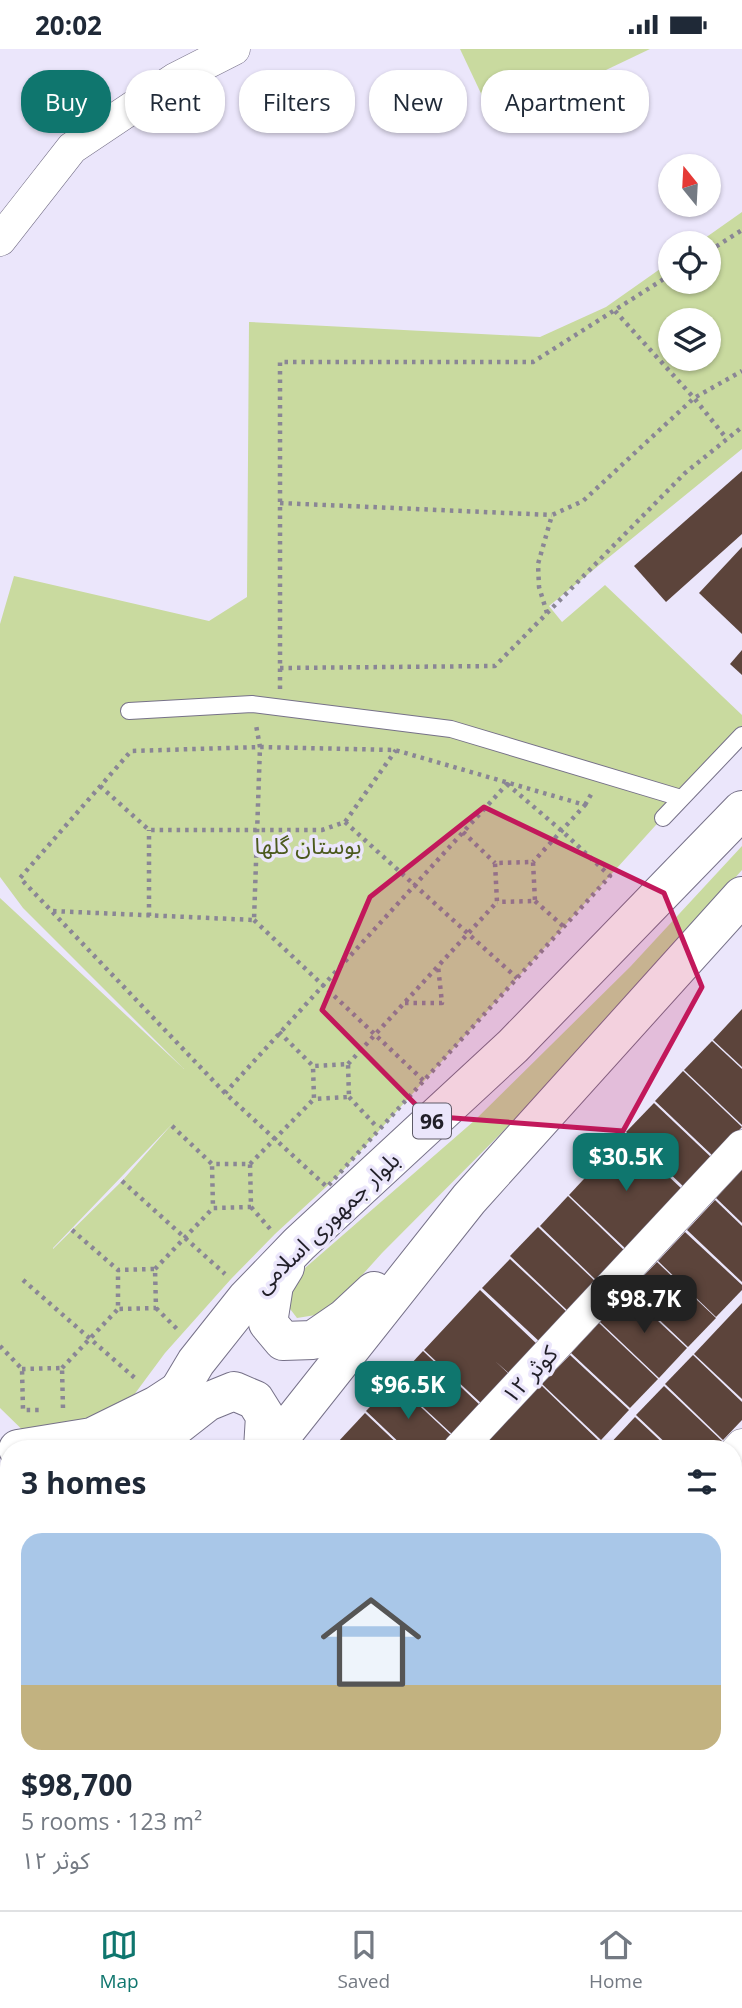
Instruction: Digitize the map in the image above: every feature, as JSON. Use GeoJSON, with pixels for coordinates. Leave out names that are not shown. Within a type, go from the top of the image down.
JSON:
{"type":"FeatureCollection","features":[{"type":"Feature","properties":{"kind":"main road","name":"بلوار جمهوری اسلامی"},"geometry":{"type":"LineString","coordinates":[[151,1440],[196,1362],[246,1299],[287,1239],[513,1047],[742,810]]}},
{"type":"Feature","properties":{"kind":"main road"},"geometry":{"type":"LineString","coordinates":[[278,1440],[470,1199],[742,896]]}},
{"type":"Feature","properties":{"kind":"main road"},"geometry":{"type":"LineString","coordinates":[[287,1239],[274,1285],[268,1323],[283,1341],[313,1340],[345,1318],[470,1199]]}},
{"type":"Feature","properties":{"kind":"main road"},"geometry":{"type":"LineString","coordinates":[[74,1440],[92,1437],[157,1405],[180,1389]]}},
{"type":"Feature","properties":{"kind":"main road"},"geometry":{"type":"LineString","coordinates":[[158,1440],[207,1402],[234,1391],[256,1400],[265,1416],[264,1440]]}},
{"type":"Feature","properties":{"kind":"street"},"geometry":{"type":"LineString","coordinates":[[0,240],[72,148],[175,79],[234,49]]}},
{"type":"Feature","properties":{"kind":"street","name":"کوثر ۱۲"},"geometry":{"type":"LineString","coordinates":[[467,1440],[742,1146]]}},
{"type":"Feature","properties":{"kind":"lane"},"geometry":{"type":"LineString","coordinates":[[129,711],[252,704],[451,729],[681,798]]}},
{"type":"Feature","properties":{"kind":"lane"},"geometry":{"type":"LineString","coordinates":[[663,818],[742,735]]}},
{"type":"Feature","properties":{"kind":"path"},"geometry":{"type":"LineString","coordinates":[[721,243],[742,230]]}},
{"type":"Feature","properties":{"kind":"path"},"geometry":{"type":"LineString","coordinates":[[658,283],[533,362],[280,362],[280,668],[495,666],[685,473],[742,427]]}},
{"type":"Feature","properties":{"kind":"path"},"geometry":{"type":"LineString","coordinates":[[615,311],[694,398],[727,439]]}},
{"type":"Feature","properties":{"kind":"path"},"geometry":{"type":"LineString","coordinates":[[280,503],[552,515],[583,501],[694,398],[742,372]]}},
{"type":"Feature","properties":{"kind":"path"},"geometry":{"type":"LineString","coordinates":[[547,613],[539,587],[538,564],[552,515]]}},
{"type":"Feature","properties":{"kind":"path"},"geometry":{"type":"LineString","coordinates":[[99,786],[149,830],[321,830],[345,822],[395,750],[407,723]]}},
{"type":"Feature","properties":{"kind":"path"},"geometry":{"type":"LineString","coordinates":[[254,920],[260,747]]}},
{"type":"Feature","properties":{"kind":"path"},"geometry":{"type":"LineString","coordinates":[[225,1093],[507,784],[562,831],[610,876],[327,1187],[225,1093],[20,879],[131,751],[260,747],[395,750],[585,805],[562,831],[533,862],[534,901]]}},
{"type":"Feature","properties":{"kind":"path"},"geometry":{"type":"LineString","coordinates":[[345,822],[517,978]]}},
{"type":"Feature","properties":{"kind":"path"},"geometry":{"type":"LineString","coordinates":[[149,830],[149,916]]}},
{"type":"Feature","properties":{"kind":"path"},"geometry":{"type":"LineString","coordinates":[[313,1066],[348,1064],[497,902],[495,863],[463,832]]}},
{"type":"Feature","properties":{"kind":"path"},"geometry":{"type":"LineString","coordinates":[[495,863],[533,862]]}},
{"type":"Feature","properties":{"kind":"path"},"geometry":{"type":"LineString","coordinates":[[497,902],[534,901],[564,927]]}},
{"type":"Feature","properties":{"kind":"path"},"geometry":{"type":"LineString","coordinates":[[52,911],[254,920],[424,1081]]}},
{"type":"Feature","properties":{"kind":"path"},"geometry":{"type":"LineString","coordinates":[[404,1003],[442,1003],[438,966]]}},
{"type":"Feature","properties":{"kind":"path"},"geometry":{"type":"LineString","coordinates":[[279,1032],[313,1066],[314,1099]]}},
{"type":"Feature","properties":{"kind":"path"},"geometry":{"type":"LineString","coordinates":[[348,1064],[349,1097],[380,1130]]}},
{"type":"Feature","properties":{"kind":"path"},"geometry":{"type":"LineString","coordinates":[[172,1126],[212,1164],[250,1164],[314,1099],[349,1097]]}},
{"type":"Feature","properties":{"kind":"path"},"geometry":{"type":"LineString","coordinates":[[212,1164],[213,1208]]}},
{"type":"Feature","properties":{"kind":"path"},"geometry":{"type":"LineString","coordinates":[[250,1164],[251,1207]]}},
{"type":"Feature","properties":{"kind":"path"},"geometry":{"type":"LineString","coordinates":[[122,1181],[231,1279]]}},
{"type":"Feature","properties":{"kind":"path"},"geometry":{"type":"LineString","coordinates":[[182,1334],[156,1308],[155,1269],[213,1208],[251,1207],[287,1239]]}},
{"type":"Feature","properties":{"kind":"path"},"geometry":{"type":"LineString","coordinates":[[72,1230],[118,1270],[155,1269]]}},
{"type":"Feature","properties":{"kind":"path"},"geometry":{"type":"LineString","coordinates":[[22,1369],[62,1368],[91,1339],[118,1309],[118,1270]]}},
{"type":"Feature","properties":{"kind":"path"},"geometry":{"type":"LineString","coordinates":[[23,1280],[142,1384]]}},
{"type":"Feature","properties":{"kind":"path"},"geometry":{"type":"LineString","coordinates":[[118,1309],[156,1308]]}},
{"type":"Feature","properties":{"kind":"path"},"geometry":{"type":"LineString","coordinates":[[0,1346],[22,1369],[23,1411],[63,1409],[62,1368]]}},
{"type":"Feature","properties":{"kind":"highlighted area"},"geometry":{"type":"Polygon","coordinates":[[[484,807],[664,893],[702,987],[623,1131],[427,1116],[322,1010],[370,897],[484,807]]]}},
{"type":"Feature","properties":{"kind":"green space"},"geometry":{"type":"Polygon","coordinates":[[[460,49],[650,49],[606,70],[481,70],[481,93],[460,49]]]}},
{"type":"Feature","properties":{"kind":"green space","name":"بوستان گلها"},"geometry":{"type":"Polygon","coordinates":[[[742,212],[742,449],[549,606],[562,622],[605,585],[742,715],[742,730],[338,1176],[231,1279],[165,1353],[108,1430],[73,1440],[33,1440],[0,1408],[0,898],[184,1069],[23,908],[0,877],[0,624],[14,576],[209,621],[247,597],[249,322],[540,337],[606,307],[658,270],[658,294],[721,294],[721,231],[715,231],[742,212]],[[173,1123],[53,1248],[122,1181],[173,1123]]]}},
{"type":"Feature","properties":{"kind":"green space"},"geometry":{"type":"Polygon","coordinates":[[[742,846],[742,870],[532,1102],[382,1253],[328,1313],[297,1318],[284,1301],[297,1275],[474,1121],[630,967],[742,846]]]}},
{"type":"Feature","properties":{"kind":"building"},"geometry":{"type":"Polygon","coordinates":[[[742,471],[742,534],[666,602],[634,566],[742,471]]]}},
{"type":"Feature","properties":{"kind":"building"},"geometry":{"type":"Polygon","coordinates":[[[742,547],[742,634],[699,593],[742,547]]]}},
{"type":"Feature","properties":{"kind":"building"},"geometry":{"type":"Polygon","coordinates":[[[742,650],[742,675],[730,664],[742,650]]]}},
{"type":"Feature","properties":{"kind":"building"},"geometry":{"type":"Polygon","coordinates":[[[742,1009],[742,1067],[713,1040],[742,1009]]]}},
{"type":"Feature","properties":{"kind":"building"},"geometry":{"type":"Polygon","coordinates":[[[712,1041],[742,1069],[742,1125],[684,1070],[712,1041]]]}},
{"type":"Feature","properties":{"kind":"building"},"geometry":{"type":"Polygon","coordinates":[[[683,1071],[742,1127],[714,1157],[655,1101],[683,1071]]]}},
{"type":"Feature","properties":{"kind":"building"},"geometry":{"type":"Polygon","coordinates":[[[654,1103],[713,1159],[685,1188],[626,1132],[654,1103]]]}},
{"type":"Feature","properties":{"kind":"building"},"geometry":{"type":"Polygon","coordinates":[[[625,1135],[684,1191],[628,1251],[569,1195],[625,1135]]]}},
{"type":"Feature","properties":{"kind":"building"},"geometry":{"type":"Polygon","coordinates":[[[742,1170],[742,1223],[716,1198],[742,1170]]]}},
{"type":"Feature","properties":{"kind":"building"},"geometry":{"type":"Polygon","coordinates":[[[568,1196],[626,1252],[598,1282],[540,1226],[568,1196]]]}},
{"type":"Feature","properties":{"kind":"building"},"geometry":{"type":"Polygon","coordinates":[[[715,1200],[742,1226],[742,1282],[687,1230],[715,1200]]]}},
{"type":"Feature","properties":{"kind":"building"},"geometry":{"type":"Polygon","coordinates":[[[538,1227],[597,1283],[569,1312],[510,1256],[538,1227]]]}},
{"type":"Feature","properties":{"kind":"building"},"geometry":{"type":"Polygon","coordinates":[[[685,1232],[742,1285],[742,1290],[716,1317],[658,1261],[685,1232]]]}},
{"type":"Feature","properties":{"kind":"building"},"geometry":{"type":"Polygon","coordinates":[[[510,1259],[569,1314],[541,1343],[482,1288],[510,1259]]]}},
{"type":"Feature","properties":{"kind":"building"},"geometry":{"type":"Polygon","coordinates":[[[657,1262],[716,1318],[688,1347],[629,1291],[657,1262]]]}},
{"type":"Feature","properties":{"kind":"building"},"geometry":{"type":"Polygon","coordinates":[[[480,1290],[539,1346],[511,1375],[495,1361],[511,1376],[483,1405],[424,1350],[480,1290]]]}},
{"type":"Feature","properties":{"kind":"building"},"geometry":{"type":"Polygon","coordinates":[[[628,1293],[687,1348],[659,1378],[600,1322],[628,1293]]]}},
{"type":"Feature","properties":{"kind":"building"},"geometry":{"type":"Polygon","coordinates":[[[742,1303],[742,1399],[694,1354],[742,1303]]]}},
{"type":"Feature","properties":{"kind":"building"},"geometry":{"type":"Polygon","coordinates":[[[599,1323],[658,1379],[630,1408],[571,1353],[599,1323]]]}},
{"type":"Feature","properties":{"kind":"building"},"geometry":{"type":"Polygon","coordinates":[[[423,1351],[482,1407],[454,1436],[395,1381],[423,1351]]]}},
{"type":"Feature","properties":{"kind":"building"},"geometry":{"type":"Polygon","coordinates":[[[570,1355],[629,1410],[601,1440],[542,1384],[570,1355]]]}},
{"type":"Feature","properties":{"kind":"building"},"geometry":{"type":"Polygon","coordinates":[[[693,1355],[742,1402],[742,1420],[723,1440],[665,1384],[693,1355]]]}},
{"type":"Feature","properties":{"kind":"building"},"geometry":{"type":"Polygon","coordinates":[[[394,1382],[453,1437],[450,1440],[397,1440],[366,1411],[394,1382]]]}},
{"type":"Feature","properties":{"kind":"building"},"geometry":{"type":"Polygon","coordinates":[[[541,1385],[598,1440],[489,1440],[541,1385]]]}},
{"type":"Feature","properties":{"kind":"building"},"geometry":{"type":"Polygon","coordinates":[[[664,1386],[721,1440],[662,1440],[636,1415],[664,1386]]]}},
{"type":"Feature","properties":{"kind":"building"},"geometry":{"type":"Polygon","coordinates":[[[365,1413],[394,1440],[340,1440],[365,1413]]]}},
{"type":"Feature","properties":{"kind":"building"},"geometry":{"type":"Polygon","coordinates":[[[635,1417],[659,1440],[614,1440],[635,1417]]]}}]}
